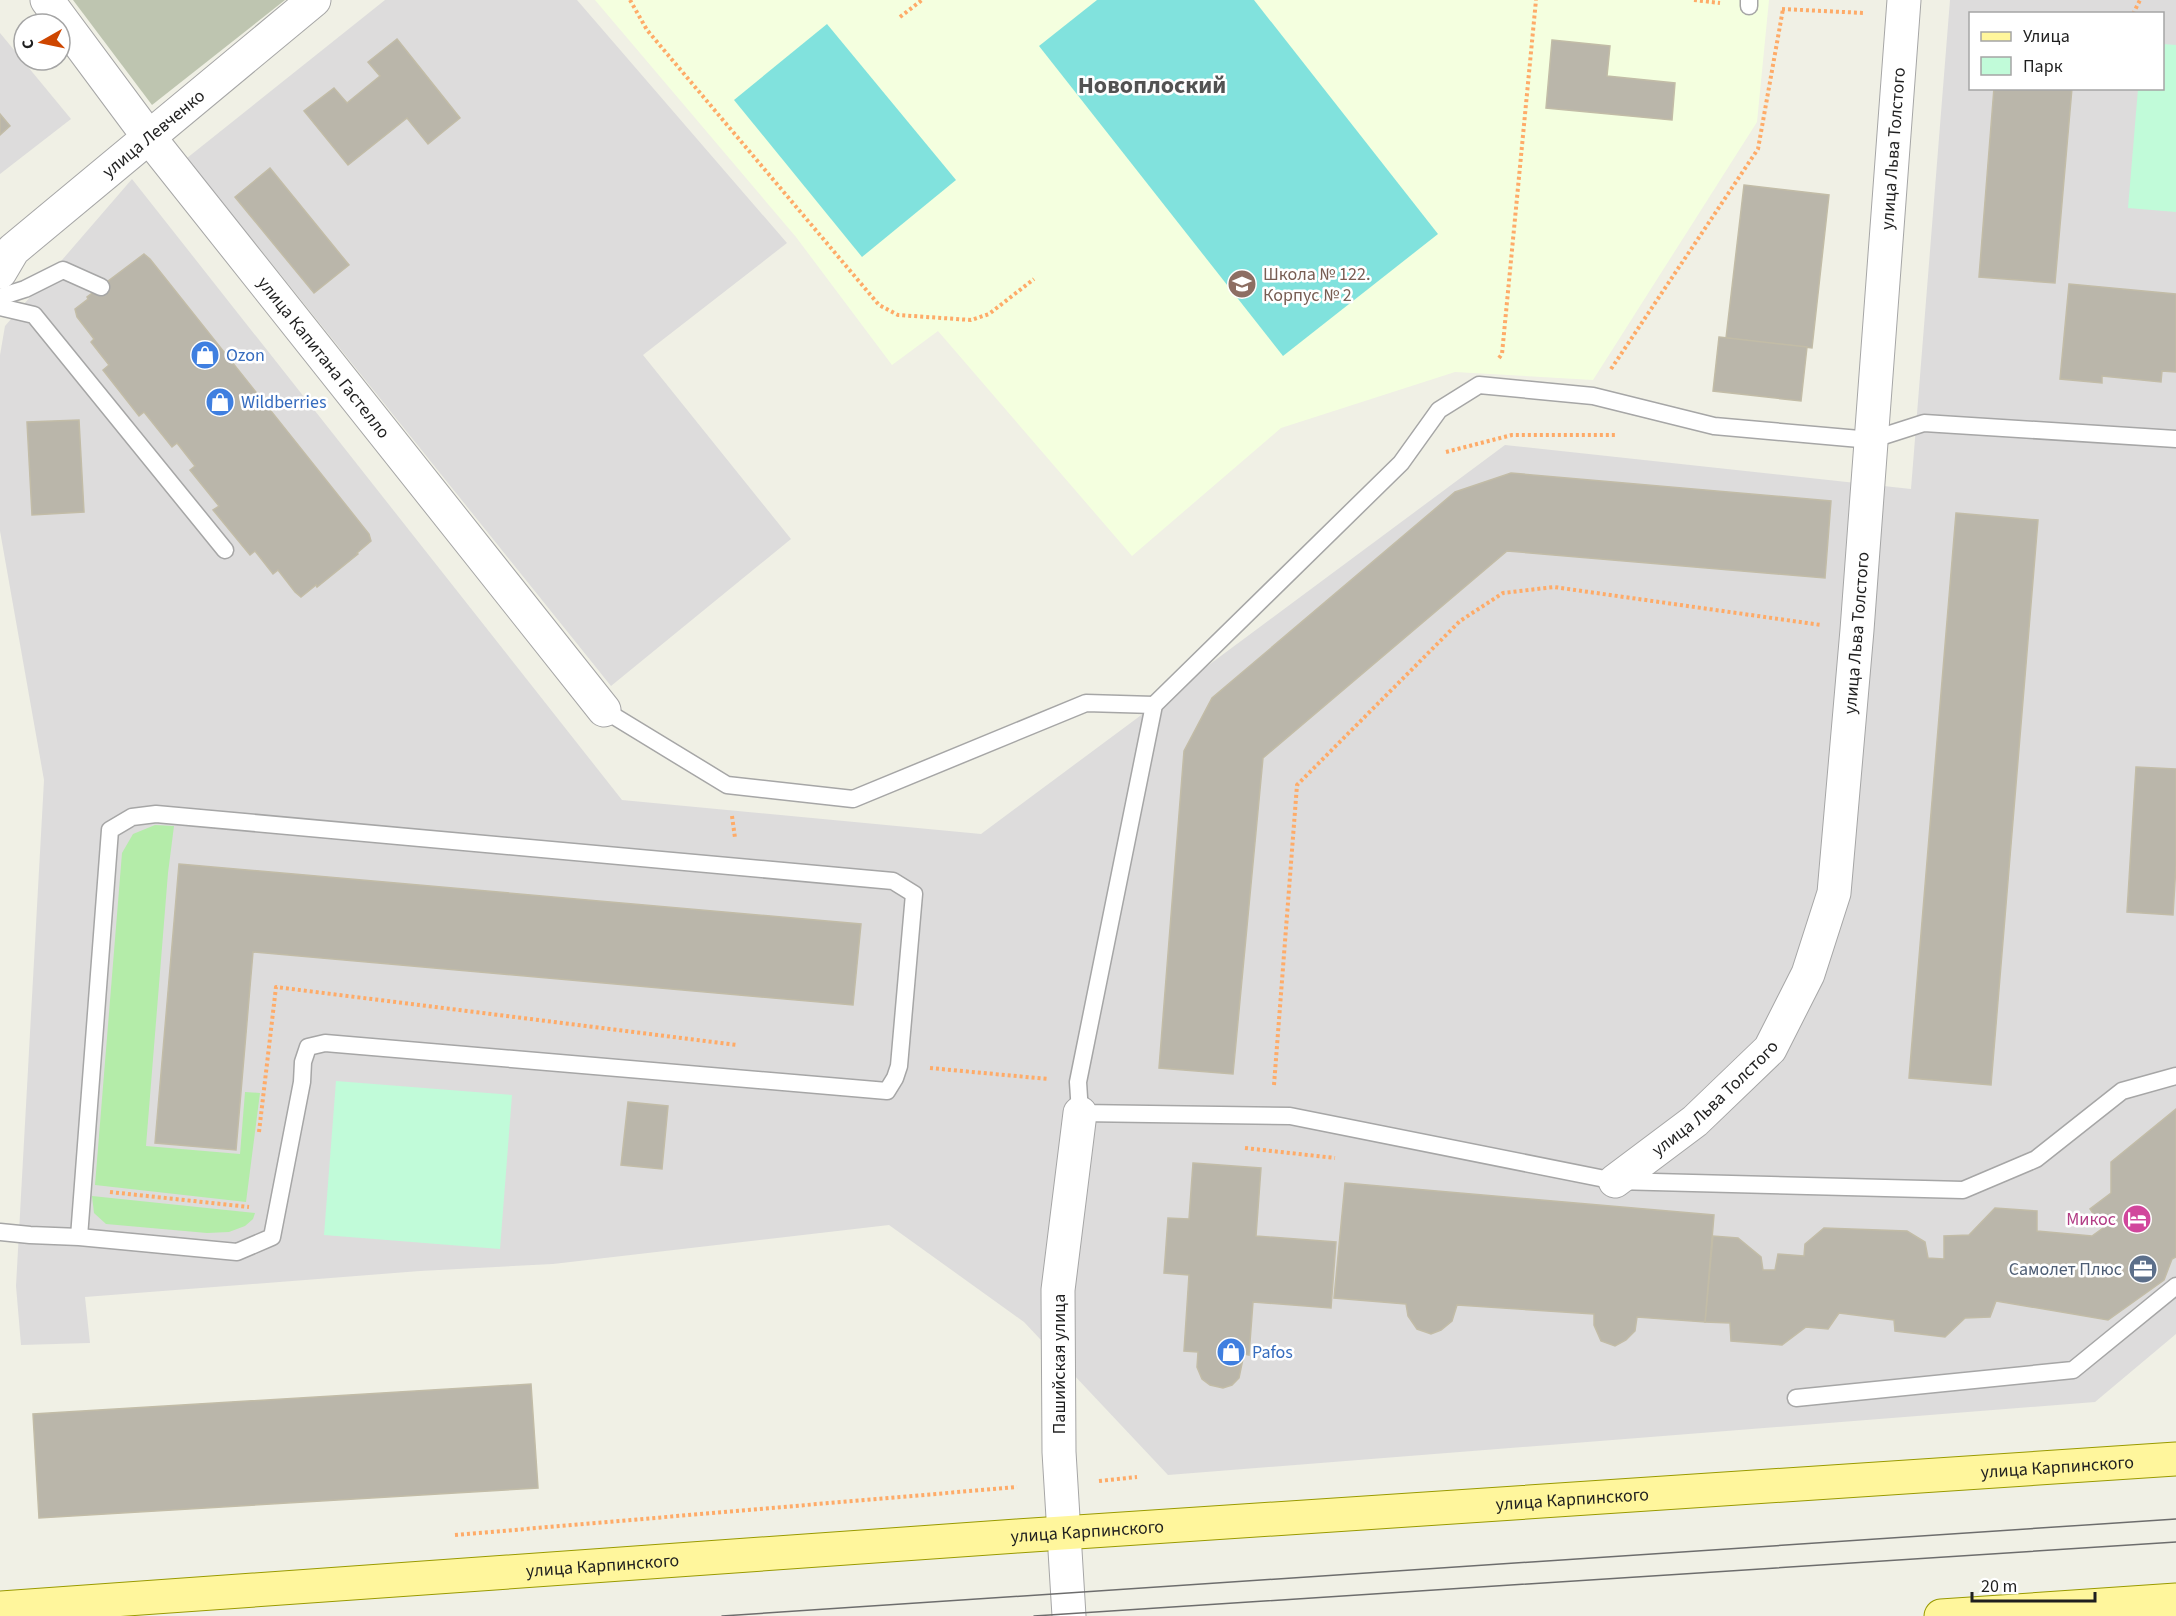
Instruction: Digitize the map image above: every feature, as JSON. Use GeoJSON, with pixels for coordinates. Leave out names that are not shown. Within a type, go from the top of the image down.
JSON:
{"type":"FeatureCollection","features":[{"type":"Feature","properties":{"kind":"main road","name":"улица Карпинского"},"geometry":{"type":"LineString","coordinates":[[0,1608],[1065,1533],[2176,1459]]}},
{"type":"Feature","properties":{"kind":"main road"},"geometry":{"type":"LineString","coordinates":[[1941,1616],[2176,1600]]}},
{"type":"Feature","properties":{"kind":"street","name":"улица Капитана Гастелло"},"geometry":{"type":"LineString","coordinates":[[47,0],[148,136],[604,710]]}},
{"type":"Feature","properties":{"kind":"street","name":"улица Левченко"},"geometry":{"type":"LineString","coordinates":[[0,272],[13,250],[314,0]]}},
{"type":"Feature","properties":{"kind":"street","name":"улица Льва Толстого"},"geometry":{"type":"LineString","coordinates":[[1615,1181],[1695,1121],[1770,1050],[1808,974],[1834,893],[1857,630],[1904,0]]}},
{"type":"Feature","properties":{"kind":"street","name":"Пашийская улица"},"geometry":{"type":"LineString","coordinates":[[1069,1616],[1059,1452],[1058,1290],[1080,1113]]}},
{"type":"Feature","properties":{"kind":"lane"},"geometry":{"type":"LineString","coordinates":[[0,297],[25,289],[63,270],[101,286]]}},
{"type":"Feature","properties":{"kind":"lane"},"geometry":{"type":"LineString","coordinates":[[0,307],[34,315],[225,550]]}},
{"type":"Feature","properties":{"kind":"lane"},"geometry":{"type":"LineString","coordinates":[[2176,439],[1924,423],[1871,440],[1714,426],[1593,396],[1479,385],[1439,410],[1401,463],[1154,705],[1078,1082],[1080,1113],[1290,1116],[1615,1181],[1963,1190],[2036,1159],[2122,1091],[2176,1076]]}},
{"type":"Feature","properties":{"kind":"lane"},"geometry":{"type":"LineString","coordinates":[[604,710],[728,785],[853,799],[1086,703],[1154,705]]}},
{"type":"Feature","properties":{"kind":"lane"},"geometry":{"type":"LineString","coordinates":[[0,1232],[79,1236],[237,1252],[272,1237],[302,1082],[303,1062],[308,1047],[326,1043],[887,1091],[899,1066],[914,894],[893,881],[156,814],[132,817],[110,830],[79,1236]]}},
{"type":"Feature","properties":{"kind":"lane"},"geometry":{"type":"LineString","coordinates":[[1796,1398],[2073,1370],[2176,1286]]}},
{"type":"Feature","properties":{"kind":"path"},"geometry":{"type":"LineString","coordinates":[[630,0],[647,30],[879,305],[898,315],[971,320],[989,314],[1034,279]]}},
{"type":"Feature","properties":{"kind":"path"},"geometry":{"type":"LineString","coordinates":[[900,17],[921,0]]}},
{"type":"Feature","properties":{"kind":"path"},"geometry":{"type":"LineString","coordinates":[[1479,385],[1502,354],[1536,0]]}},
{"type":"Feature","properties":{"kind":"path"},"geometry":{"type":"LineString","coordinates":[[1776,9],[1850,12]]}},
{"type":"Feature","properties":{"kind":"path"},"geometry":{"type":"LineString","coordinates":[[1593,396],[1758,149],[1783,9]]}},
{"type":"Feature","properties":{"kind":"path"},"geometry":{"type":"LineString","coordinates":[[1401,463],[1512,435],[1627,435]]}},
{"type":"Feature","properties":{"kind":"path"},"geometry":{"type":"LineString","coordinates":[[1272,1115],[1297,785],[1460,621],[1503,593],[1554,587],[1857,630]]}},
{"type":"Feature","properties":{"kind":"path"},"geometry":{"type":"LineString","coordinates":[[728,785],[739,867]]}},
{"type":"Feature","properties":{"kind":"path"},"geometry":{"type":"LineString","coordinates":[[1095,1481],[1137,1477]]}},
{"type":"Feature","properties":{"kind":"path"},"geometry":{"type":"LineString","coordinates":[[446,1535],[1017,1487]]}},
{"type":"Feature","properties":{"kind":"shaded area"},"geometry":{"type":"Polygon","coordinates":[[[73,0],[285,0],[152,105],[73,0]]]}},
{"type":"Feature","properties":{"kind":"shaded area"},"geometry":{"type":"Polygon","coordinates":[[[385,0],[577,0],[787,243],[643,355],[791,539],[611,686],[187,158],[385,0]]]}},
{"type":"Feature","properties":{"kind":"shaded area","name":"Школа № 122. Корпус № 2"},"geometry":{"type":"Polygon","coordinates":[[[595,0],[1769,0],[1757,122],[1593,380],[1455,372],[1281,428],[1132,556],[938,331],[892,365],[796,237],[595,0]]]}},
{"type":"Feature","properties":{"kind":"shaded area"},"geometry":{"type":"Polygon","coordinates":[[[1097,0],[1254,0],[1438,234],[1283,356],[1039,46],[1097,0]]]}},
{"type":"Feature","properties":{"kind":"shaded area"},"geometry":{"type":"Polygon","coordinates":[[[1950,0],[2176,0],[2176,1334],[2095,1402],[1168,1475],[1024,1322],[889,1225],[553,1264],[420,1271],[85,1297],[90,1343],[21,1345],[16,1286],[44,780],[0,531],[0,355],[5,326],[132,179],[622,800],[981,834],[1505,445],[1911,489],[1950,0]]]}},
{"type":"Feature","properties":{"kind":"shaded area"},"geometry":{"type":"Polygon","coordinates":[[[827,24],[956,180],[862,257],[734,100],[827,24]]]}},
{"type":"Feature","properties":{"kind":"shaded area"},"geometry":{"type":"Polygon","coordinates":[[[0,33],[12,48],[12,72],[32,72],[71,119],[0,174],[0,33]]]}},
{"type":"Feature","properties":{"kind":"green space"},"geometry":{"type":"Polygon","coordinates":[[[2164,44],[2176,45],[2176,212],[2128,208],[2138,90],[2164,90],[2164,44]]]}},
{"type":"Feature","properties":{"kind":"green space"},"geometry":{"type":"Polygon","coordinates":[[[155,825],[174,826],[168,873],[146,1146],[240,1154],[245,1092],[260,1093],[246,1202],[95,1185],[122,853],[133,834],[155,825]]]}},
{"type":"Feature","properties":{"kind":"green space"},"geometry":{"type":"Polygon","coordinates":[[[336,1081],[512,1095],[500,1249],[324,1235],[336,1081]]]}},
{"type":"Feature","properties":{"kind":"green space"},"geometry":{"type":"Polygon","coordinates":[[[92,1196],[255,1213],[253,1219],[245,1226],[229,1232],[207,1233],[106,1224],[94,1213],[92,1196]]]}},
{"type":"Feature","properties":{"kind":"building"},"geometry":{"type":"Polygon","coordinates":[[[397,39],[460,118],[428,144],[407,118],[348,165],[304,111],[334,88],[347,103],[380,76],[368,62],[397,39]]]}},
{"type":"Feature","properties":{"kind":"building"},"geometry":{"type":"Polygon","coordinates":[[[1552,40],[1610,46],[1607,76],[1675,83],[1672,120],[1546,108],[1552,40]]]}},
{"type":"Feature","properties":{"kind":"building"},"geometry":{"type":"Polygon","coordinates":[[[1994,90],[2072,90],[2055,283],[1979,277],[1994,90]]]}},
{"type":"Feature","properties":{"kind":"building"},"geometry":{"type":"Polygon","coordinates":[[[0,114],[10,126],[0,135],[0,114]]]}},
{"type":"Feature","properties":{"kind":"building"},"geometry":{"type":"Polygon","coordinates":[[[270,168],[349,265],[314,293],[235,197],[270,168]]]}},
{"type":"Feature","properties":{"kind":"building"},"geometry":{"type":"Polygon","coordinates":[[[1744,185],[1829,195],[1812,348],[1726,338],[1744,185]]]}},
{"type":"Feature","properties":{"kind":"building"},"geometry":{"type":"Polygon","coordinates":[[[144,254],[369,534],[371,541],[358,554],[301,597],[278,570],[273,574],[255,551],[250,555],[213,510],[219,506],[190,470],[195,466],[177,443],[172,447],[144,412],[139,416],[103,370],[109,365],[91,342],[94,339],[77,317],[75,309],[88,299],[87,297],[144,254]]]}},
{"type":"Feature","properties":{"kind":"building"},"geometry":{"type":"Polygon","coordinates":[[[2069,284],[2176,294],[2176,372],[2162,371],[2161,382],[2102,376],[2102,383],[2060,379],[2069,284]]]}},
{"type":"Feature","properties":{"kind":"building"},"geometry":{"type":"Polygon","coordinates":[[[1719,337],[1807,347],[1801,401],[1713,391],[1719,337]]]}},
{"type":"Feature","properties":{"kind":"building"},"geometry":{"type":"Polygon","coordinates":[[[79,420],[84,512],[32,515],[27,422],[79,420]]]}},
{"type":"Feature","properties":{"kind":"building"},"geometry":{"type":"Polygon","coordinates":[[[1511,473],[1831,501],[1825,578],[1507,551],[1263,758],[1233,1074],[1159,1068],[1184,751],[1212,698],[1455,492],[1511,473]]]}},
{"type":"Feature","properties":{"kind":"building"},"geometry":{"type":"Polygon","coordinates":[[[1956,513],[2038,520],[1991,1085],[1909,1078],[1956,513]]]}},
{"type":"Feature","properties":{"kind":"building"},"geometry":{"type":"Polygon","coordinates":[[[2136,767],[2176,769],[2176,865],[2173,915],[2127,912],[2136,767]]]}},
{"type":"Feature","properties":{"kind":"building"},"geometry":{"type":"Polygon","coordinates":[[[179,864],[861,924],[853,1005],[253,952],[236,1150],[155,1143],[179,864]]]}},
{"type":"Feature","properties":{"kind":"building"},"geometry":{"type":"Polygon","coordinates":[[[628,1102],[668,1106],[662,1169],[621,1165],[628,1102]]]}},
{"type":"Feature","properties":{"kind":"building","name":"Микос"},"geometry":{"type":"Polygon","coordinates":[[[2176,1109],[2176,1257],[2172,1259],[2164,1280],[2108,1320],[1996,1301],[1990,1317],[1965,1318],[1945,1337],[1895,1331],[1894,1320],[1839,1313],[1828,1329],[1806,1327],[1782,1345],[1731,1341],[1730,1323],[1705,1322],[1713,1236],[1738,1238],[1761,1257],[1763,1270],[1775,1270],[1778,1254],[1804,1256],[1805,1244],[1824,1228],[1907,1231],[1925,1242],[1928,1258],[1944,1259],[1944,1236],[1969,1235],[1995,1208],[2037,1211],[2037,1231],[2092,1236],[2103,1228],[2090,1209],[2111,1193],[2111,1162],[2176,1109]]]}},
{"type":"Feature","properties":{"kind":"building"},"geometry":{"type":"Polygon","coordinates":[[[1193,1163],[1261,1168],[1256,1236],[1336,1242],[1331,1308],[1253,1302],[1249,1355],[1244,1354],[1239,1378],[1232,1385],[1223,1388],[1210,1385],[1202,1379],[1197,1367],[1198,1352],[1184,1351],[1189,1275],[1164,1273],[1168,1218],[1189,1219],[1193,1163]]]}},
{"type":"Feature","properties":{"kind":"building"},"geometry":{"type":"Polygon","coordinates":[[[1345,1183],[1714,1215],[1705,1322],[1637,1317],[1635,1331],[1615,1346],[1601,1341],[1594,1325],[1594,1314],[1457,1305],[1452,1321],[1441,1330],[1431,1334],[1417,1329],[1408,1316],[1406,1304],[1334,1298],[1345,1183]]]}},
{"type":"Feature","properties":{"kind":"building"},"geometry":{"type":"Polygon","coordinates":[[[531,1384],[538,1488],[39,1518],[33,1414],[531,1384]]]}},
{"type":"Feature","properties":{"kind":"tram line"},"geometry":{"type":"LineString","coordinates":[[722,1616],[2176,1519]]}},
{"type":"Feature","properties":{"kind":"tram line"},"geometry":{"type":"LineString","coordinates":[[1034,1616],[2176,1542]]}},
{"type":"Feature","properties":{"kind":"place","name":"Школа № 122. Корпус № 2"},"geometry":{"type":"Point","coordinates":[1242,284]}},
{"type":"Feature","properties":{"kind":"place","name":"Ozon"},"geometry":{"type":"Point","coordinates":[205,355]}},
{"type":"Feature","properties":{"kind":"place","name":"Wildberries"},"geometry":{"type":"Point","coordinates":[220,402]}},
{"type":"Feature","properties":{"kind":"place","name":"Микос"},"geometry":{"type":"Point","coordinates":[2137,1219]}},
{"type":"Feature","properties":{"kind":"place","name":"Самолет Плюс"},"geometry":{"type":"Point","coordinates":[2143,1269]}},
{"type":"Feature","properties":{"kind":"place","name":"Pafos"},"geometry":{"type":"Point","coordinates":[1231,1352]}},
{"type":"Feature","properties":{"kind":"district","name":"Новоплоский"},"geometry":{"type":"Point","coordinates":[1152,85]}}]}
